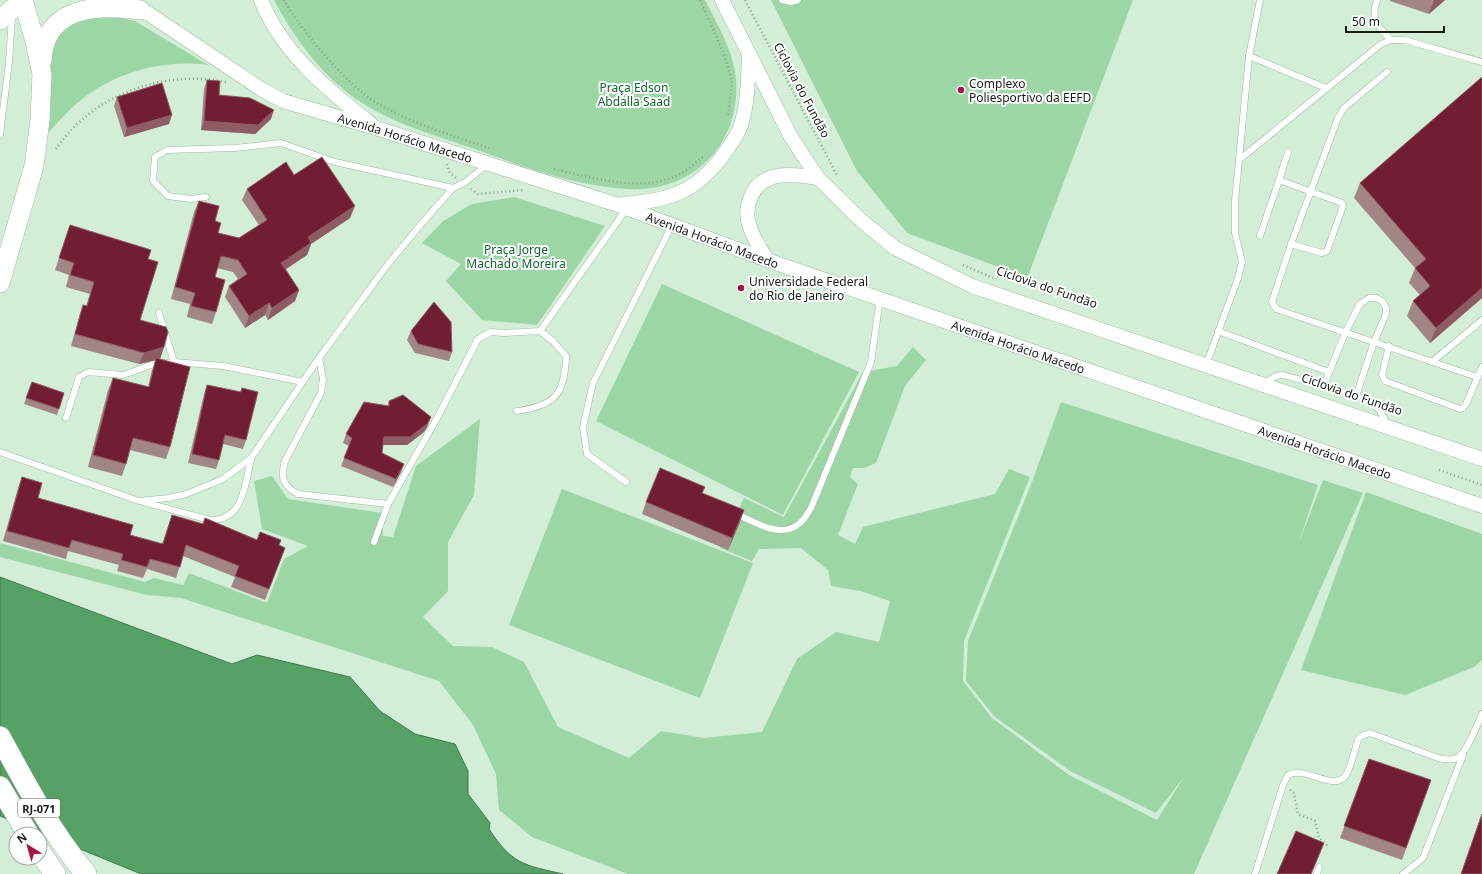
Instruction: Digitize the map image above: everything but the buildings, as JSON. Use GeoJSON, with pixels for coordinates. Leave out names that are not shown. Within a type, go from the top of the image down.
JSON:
{"type":"FeatureCollection","features":[{"type":"Feature","properties":{"kind":"highway"},"geometry":{"type":"LineString","coordinates":[[18,5],[35,41],[42,74]]}},
{"type":"Feature","properties":{"kind":"highway"},"geometry":{"type":"LineString","coordinates":[[0,283],[34,166],[40,120],[42,50],[45,40],[62,20],[73,14],[95,8],[107,7],[140,10]]}},
{"type":"Feature","properties":{"kind":"highway","name":"RJ-071"},"geometry":{"type":"LineString","coordinates":[[0,737],[32,797],[50,826],[86,874]]}},
{"type":"Feature","properties":{"kind":"highway","name":"RJ-071"},"geometry":{"type":"LineString","coordinates":[[0,787],[23,826]]}},
{"type":"Feature","properties":{"kind":"highway"},"geometry":{"type":"LineString","coordinates":[[48,864],[55,874]]}},
{"type":"Feature","properties":{"kind":"street","name":"Avenida Horácio Macedo"},"geometry":{"type":"LineString","coordinates":[[116,0],[140,10],[261,89],[283,101],[489,163],[621,206],[768,260],[1482,506]]}},
{"type":"Feature","properties":{"kind":"street"},"geometry":{"type":"LineString","coordinates":[[261,0],[280,34],[315,77],[376,128]]}},
{"type":"Feature","properties":{"kind":"street"},"geometry":{"type":"LineString","coordinates":[[722,0],[791,137],[818,178],[863,222],[895,248],[972,286],[1482,459]]}},
{"type":"Feature","properties":{"kind":"street"},"geometry":{"type":"LineString","coordinates":[[621,206],[651,202],[670,196],[693,185],[714,168],[730,146],[741,126],[748,81],[749,52]]}},
{"type":"Feature","properties":{"kind":"street"},"geometry":{"type":"LineString","coordinates":[[768,260],[749,226],[748,205],[752,193],[758,186],[774,177],[792,174],[818,178]]}},
{"type":"Feature","properties":{"kind":"lane"},"geometry":{"type":"LineString","coordinates":[[782,0],[791,2],[798,0]]}},
{"type":"Feature","properties":{"kind":"lane"},"geometry":{"type":"LineString","coordinates":[[1206,365],[1242,262],[1235,233],[1235,201],[1249,56],[1260,0]]}},
{"type":"Feature","properties":{"kind":"lane"},"geometry":{"type":"LineString","coordinates":[[1377,0],[1374,8],[1375,22],[1391,40]]}},
{"type":"Feature","properties":{"kind":"lane"},"geometry":{"type":"LineString","coordinates":[[0,135],[18,5]]}},
{"type":"Feature","properties":{"kind":"lane"},"geometry":{"type":"LineString","coordinates":[[1239,160],[1381,44],[1391,40],[1405,40],[1482,62]]}},
{"type":"Feature","properties":{"kind":"lane"},"geometry":{"type":"LineString","coordinates":[[1249,56],[1326,88]]}},
{"type":"Feature","properties":{"kind":"lane"},"geometry":{"type":"LineString","coordinates":[[1387,72],[1344,108],[1338,118],[1291,244],[1272,302],[1273,306],[1276,309],[1346,331],[1477,377]]}},
{"type":"Feature","properties":{"kind":"lane"},"geometry":{"type":"LineString","coordinates":[[206,197],[190,199],[168,196],[153,181],[155,158],[167,150],[235,148],[281,143],[335,162],[453,188]]}},
{"type":"Feature","properties":{"kind":"lane"},"geometry":{"type":"LineString","coordinates":[[1260,236],[1288,152]]}},
{"type":"Feature","properties":{"kind":"lane"},"geometry":{"type":"LineString","coordinates":[[139,501],[169,498],[206,487],[223,479],[251,458],[319,358],[388,264],[453,188],[464,183],[489,163]]}},
{"type":"Feature","properties":{"kind":"lane"},"geometry":{"type":"LineString","coordinates":[[1279,180],[1342,203],[1343,206],[1327,251],[1324,253],[1291,244]]}},
{"type":"Feature","properties":{"kind":"lane"},"geometry":{"type":"LineString","coordinates":[[540,331],[621,206]]}},
{"type":"Feature","properties":{"kind":"lane"},"geometry":{"type":"LineString","coordinates":[[626,482],[587,454],[583,427],[593,383],[668,234],[670,224]]}},
{"type":"Feature","properties":{"kind":"lane"},"geometry":{"type":"LineString","coordinates":[[726,509],[764,527],[776,530],[789,530],[801,523],[811,508],[871,362],[880,298]]}},
{"type":"Feature","properties":{"kind":"lane"},"geometry":{"type":"LineString","coordinates":[[1323,387],[1346,331],[1360,304],[1369,298],[1376,298],[1383,302],[1386,308],[1386,314],[1374,342],[1356,396]]}},
{"type":"Feature","properties":{"kind":"lane"},"geometry":{"type":"LineString","coordinates":[[159,313],[174,362]]}},
{"type":"Feature","properties":{"kind":"lane"},"geometry":{"type":"LineString","coordinates":[[1432,362],[1482,320]]}},
{"type":"Feature","properties":{"kind":"lane"},"geometry":{"type":"LineString","coordinates":[[374,542],[388,504],[436,420],[478,339],[491,332],[504,333],[540,331],[553,341],[566,356],[566,370],[555,398],[541,407],[517,411]]}},
{"type":"Feature","properties":{"kind":"lane"},"geometry":{"type":"LineString","coordinates":[[1218,331],[1329,372]]}},
{"type":"Feature","properties":{"kind":"lane"},"geometry":{"type":"LineString","coordinates":[[1390,346],[1383,379],[1460,409],[1464,408],[1482,367]]}},
{"type":"Feature","properties":{"kind":"lane"},"geometry":{"type":"LineString","coordinates":[[319,358],[323,379],[321,393],[285,461],[282,472],[284,481],[289,489],[298,494],[388,504]]}},
{"type":"Feature","properties":{"kind":"lane"},"geometry":{"type":"LineString","coordinates":[[66,418],[79,377],[88,372],[123,375],[154,364],[174,362],[223,366],[303,382]]}},
{"type":"Feature","properties":{"kind":"lane"},"geometry":{"type":"LineString","coordinates":[[1264,385],[1276,376],[1283,375],[1356,396],[1376,406],[1382,414],[1387,427]]}},
{"type":"Feature","properties":{"kind":"lane"},"geometry":{"type":"LineString","coordinates":[[0,452],[139,501],[210,520],[220,520],[228,517],[236,509],[242,498],[251,458]]}},
{"type":"Feature","properties":{"kind":"lane"},"geometry":{"type":"LineString","coordinates":[[1403,874],[1423,858],[1464,751],[1482,714]]}},
{"type":"Feature","properties":{"kind":"lane"},"geometry":{"type":"LineString","coordinates":[[1255,874],[1283,785],[1288,774],[1298,771],[1332,781],[1341,780],[1346,775],[1358,740],[1370,733],[1443,759],[1456,759],[1464,751]]}},
{"type":"Feature","properties":{"kind":"lane"},"geometry":{"type":"LineString","coordinates":[[1317,874],[1319,868]]}},
{"type":"Feature","properties":{"kind":"path"},"geometry":{"type":"LineString","coordinates":[[284,0],[295,20],[352,84],[376,103],[422,124],[496,151]]}},
{"type":"Feature","properties":{"kind":"path"},"geometry":{"type":"LineString","coordinates":[[700,0],[723,52],[732,80],[727,122]]}},
{"type":"Feature","properties":{"kind":"path","name":"Ciclovia do Fundão"},"geometry":{"type":"LineString","coordinates":[[745,0],[836,175],[842,181]]}},
{"type":"Feature","properties":{"kind":"path"},"geometry":{"type":"LineString","coordinates":[[56,149],[75,125],[101,105],[142,86],[169,80],[211,79],[227,82]]}},
{"type":"Feature","properties":{"kind":"path"},"geometry":{"type":"LineString","coordinates":[[548,168],[586,177],[625,183],[657,182],[675,177],[708,152]]}},
{"type":"Feature","properties":{"kind":"path","name":"Ciclovia do Fundão"},"geometry":{"type":"LineString","coordinates":[[959,264],[995,278]]}},
{"type":"Feature","properties":{"kind":"path"},"geometry":{"type":"LineString","coordinates":[[1439,470],[1482,485]]}},
{"type":"Feature","properties":{"kind":"path"},"geometry":{"type":"LineString","coordinates":[[1283,785],[1294,792],[1298,814],[1316,821],[1319,838],[1330,847]]}},
{"type":"Feature","properties":{"kind":"green space","name":"Praça Edson Abdalla Saad"},"geometry":{"type":"Polygon","coordinates":[[[274,0],[705,0],[724,38],[735,69],[735,103],[730,125],[721,144],[708,160],[691,173],[672,183],[651,188],[627,189],[587,184],[546,174],[422,131],[375,111],[348,93],[326,73],[297,38],[274,0]]]}},
{"type":"Feature","properties":{"kind":"green space","name":"Complexo Poliesportivo da EEFD"},"geometry":{"type":"Polygon","coordinates":[[[771,0],[1133,0],[1028,276],[1023,274],[1023,276],[907,233],[857,171],[771,0]]]}},
{"type":"Feature","properties":{"kind":"green space"},"geometry":{"type":"Polygon","coordinates":[[[94,17],[115,17],[135,21],[208,65],[176,64],[144,69],[128,74],[99,87],[86,96],[49,132],[46,128],[54,37],[73,23],[94,17]]]}},
{"type":"Feature","properties":{"kind":"green space","name":"Praça Jorge Machado Moreira"},"geometry":{"type":"Polygon","coordinates":[[[514,197],[605,226],[537,325],[482,320],[446,281],[461,264],[422,243],[443,221],[472,204],[514,197]]]}},
{"type":"Feature","properties":{"kind":"green space"},"geometry":{"type":"Polygon","coordinates":[[[662,284],[859,372],[783,515],[596,421],[662,284]]]}},
{"type":"Feature","properties":{"kind":"green space"},"geometry":{"type":"Polygon","coordinates":[[[913,347],[926,360],[905,386],[876,463],[864,468],[853,468],[850,477],[858,484],[838,535],[855,544],[863,527],[995,494],[1009,469],[1030,477],[964,641],[963,681],[992,718],[1069,775],[1157,820],[1184,777],[1156,813],[1070,771],[995,717],[966,681],[968,641],[1032,482],[1061,402],[1318,485],[1298,545],[1323,480],[1363,493],[1194,874],[628,874],[532,837],[499,810],[496,774],[473,725],[439,681],[181,598],[147,595],[0,557],[0,543],[145,582],[154,578],[183,585],[189,573],[267,603],[284,559],[308,546],[262,529],[254,481],[272,476],[288,499],[382,513],[383,536],[393,537],[416,466],[480,419],[474,495],[448,542],[448,591],[423,617],[453,646],[492,647],[524,662],[558,727],[629,758],[661,731],[704,738],[762,732],[797,659],[836,632],[879,642],[890,601],[861,591],[831,586],[828,570],[801,548],[759,549],[752,561],[720,548],[744,498],[784,517],[863,372],[897,366],[913,347]]]}},
{"type":"Feature","properties":{"kind":"green space"},"geometry":{"type":"Polygon","coordinates":[[[562,489],[753,563],[700,698],[509,625],[562,489]]]}},
{"type":"Feature","properties":{"kind":"green space"},"geometry":{"type":"Polygon","coordinates":[[[1366,492],[1482,534],[1482,660],[1474,667],[1405,695],[1301,670],[1366,492]]]}},
{"type":"Feature","properties":{"kind":"shaded area"},"geometry":{"type":"Polygon","coordinates":[[[0,577],[232,664],[257,655],[350,677],[380,711],[415,734],[455,744],[468,771],[468,794],[490,823],[489,829],[497,841],[512,856],[528,865],[563,874],[141,874],[48,836],[48,826],[24,826],[0,816],[0,577]]]}},
{"type":"Feature","properties":{"kind":"place","name":"Complexo Poliesportivo da EEFD"},"geometry":{"type":"Point","coordinates":[961,90]}},
{"type":"Feature","properties":{"kind":"place","name":"Universidade Federal do Rio de Janeiro"},"geometry":{"type":"Point","coordinates":[741,288]}}]}
